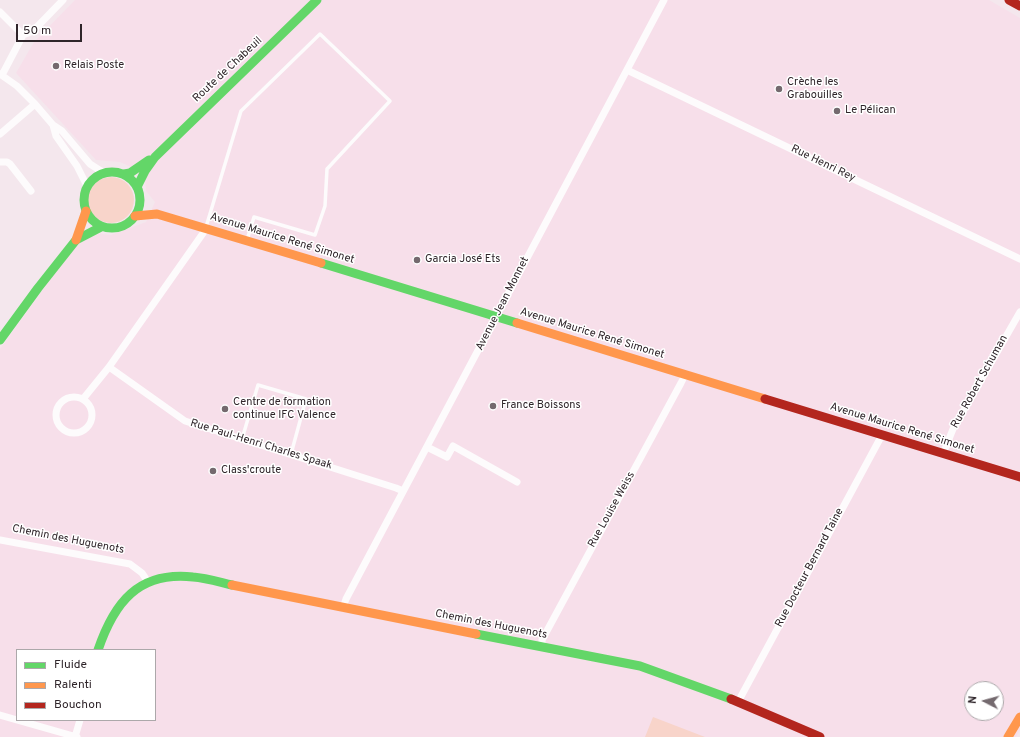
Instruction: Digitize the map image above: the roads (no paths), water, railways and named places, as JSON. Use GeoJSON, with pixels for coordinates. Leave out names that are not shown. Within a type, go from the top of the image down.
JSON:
{"type":"FeatureCollection","features":[{"type":"Feature","properties":{"kind":"street"},"geometry":{"type":"LineString","coordinates":[[63,0],[33,31],[23,35],[1,75],[17,86],[36,104],[53,125],[62,131],[90,164],[104,173]]}},
{"type":"Feature","properties":{"kind":"street","name":"Route de Chabeuil"},"geometry":{"type":"LineString","coordinates":[[137,187],[145,171],[155,157],[317,0]]}},
{"type":"Feature","properties":{"kind":"street","name":"Avenue Jean Monnet"},"geometry":{"type":"LineString","coordinates":[[343,608],[346,599],[403,491],[664,0]]}},
{"type":"Feature","properties":{"kind":"street"},"geometry":{"type":"LineString","coordinates":[[1009,0],[1020,6]]}},
{"type":"Feature","properties":{"kind":"street"},"geometry":{"type":"LineString","coordinates":[[0,12],[23,35]]}},
{"type":"Feature","properties":{"kind":"street","name":"Rue Henri Rey"},"geometry":{"type":"LineString","coordinates":[[627,70],[1020,259]]}},
{"type":"Feature","properties":{"kind":"street"},"geometry":{"type":"LineString","coordinates":[[0,134],[36,104]]}},
{"type":"Feature","properties":{"kind":"street"},"geometry":{"type":"LineString","coordinates":[[53,125],[56,136],[78,166],[87,186]]}},
{"type":"Feature","properties":{"kind":"street","name":"Route de Chabeuil"},"geometry":{"type":"LineString","coordinates":[[124,174],[130,173],[155,157]]}},
{"type":"Feature","properties":{"kind":"street"},"geometry":{"type":"LineString","coordinates":[[0,162],[7,162],[10,164],[31,191]]}},
{"type":"Feature","properties":{"kind":"street"},"geometry":{"type":"LineString","coordinates":[[118,172],[124,174],[131,179],[137,187],[140,201],[136,216],[126,225],[120,227],[101,227],[95,223],[86,211],[84,199],[87,186],[97,176],[104,173],[118,172]]}},
{"type":"Feature","properties":{"kind":"street","name":"Avenue Maurice René Simonet"},"geometry":{"type":"LineString","coordinates":[[140,201],[157,214]]}},
{"type":"Feature","properties":{"kind":"street"},"geometry":{"type":"LineString","coordinates":[[0,340],[38,288],[76,240],[86,211]]}},
{"type":"Feature","properties":{"kind":"street","name":"Avenue Maurice René Simonet"},"geometry":{"type":"LineString","coordinates":[[136,216],[157,214],[206,228],[1020,477]]}},
{"type":"Feature","properties":{"kind":"street"},"geometry":{"type":"LineString","coordinates":[[76,240],[101,227]]}},
{"type":"Feature","properties":{"kind":"street"},"geometry":{"type":"LineString","coordinates":[[83,399],[109,367],[206,228]]}},
{"type":"Feature","properties":{"kind":"street","name":"Rue Robert Schuman"},"geometry":{"type":"LineString","coordinates":[[943,454],[953,429],[1020,312]]}},
{"type":"Feature","properties":{"kind":"street","name":"Rue Paul-Henri Charles Spaak"},"geometry":{"type":"LineString","coordinates":[[109,367],[186,422],[291,454],[403,491]]}},
{"type":"Feature","properties":{"kind":"street","name":"Rue Louise Weiss"},"geometry":{"type":"LineString","coordinates":[[542,647],[542,640],[685,375]]}},
{"type":"Feature","properties":{"kind":"street"},"geometry":{"type":"LineString","coordinates":[[72,397],[83,399],[91,408],[92,414],[89,426],[80,432],[74,433],[63,429],[56,419],[56,413],[61,402],[66,398],[72,397]]}},
{"type":"Feature","properties":{"kind":"street","name":"Rue Docteur Bernard Taine"},"geometry":{"type":"LineString","coordinates":[[738,702],[882,435]]}},
{"type":"Feature","properties":{"kind":"street"},"geometry":{"type":"LineString","coordinates":[[427,447],[447,457],[453,446],[517,482]]}},
{"type":"Feature","properties":{"kind":"street","name":"Chemin des Huguenots"},"geometry":{"type":"LineString","coordinates":[[0,540],[130,564],[142,573],[148,582]]}},
{"type":"Feature","properties":{"kind":"street","name":"Chemin des Huguenots"},"geometry":{"type":"LineString","coordinates":[[98,649],[110,618],[131,592],[148,582],[163,577],[177,575],[193,576],[343,608],[640,666],[738,702],[820,737]]}},
{"type":"Feature","properties":{"kind":"street"},"geometry":{"type":"LineString","coordinates":[[0,715],[16,720]]}},
{"type":"Feature","properties":{"kind":"street"},"geometry":{"type":"LineString","coordinates":[[1008,737],[1020,717]]}},
{"type":"Feature","properties":{"kind":"street"},"geometry":{"type":"LineString","coordinates":[[18,721],[58,734],[76,737],[80,721]]}},
{"type":"Feature","properties":{"kind":"lane"},"geometry":{"type":"LineString","coordinates":[[206,228],[241,111],[320,34],[390,101],[327,169],[325,206],[315,235],[254,217],[246,241]]}},
{"type":"Feature","properties":{"kind":"lane"},"geometry":{"type":"LineString","coordinates":[[242,439],[258,385],[306,399],[291,454]]}},
{"type":"Feature","properties":{"kind":"place","name":"Relais Poste"},"geometry":{"type":"Point","coordinates":[56,66]}},
{"type":"Feature","properties":{"kind":"place","name":"Crèche les Grabouilles"},"geometry":{"type":"Point","coordinates":[779,89]}},
{"type":"Feature","properties":{"kind":"place","name":"Le Pélican"},"geometry":{"type":"Point","coordinates":[837,111]}},
{"type":"Feature","properties":{"kind":"place","name":"Garcia José Ets"},"geometry":{"type":"Point","coordinates":[417,260]}},
{"type":"Feature","properties":{"kind":"place","name":"France Boissons"},"geometry":{"type":"Point","coordinates":[493,406]}},
{"type":"Feature","properties":{"kind":"place","name":"Centre de formation continue IFC Valence"},"geometry":{"type":"Point","coordinates":[225,409]}},
{"type":"Feature","properties":{"kind":"place","name":"Class'croute"},"geometry":{"type":"Point","coordinates":[213,471]}}]}
